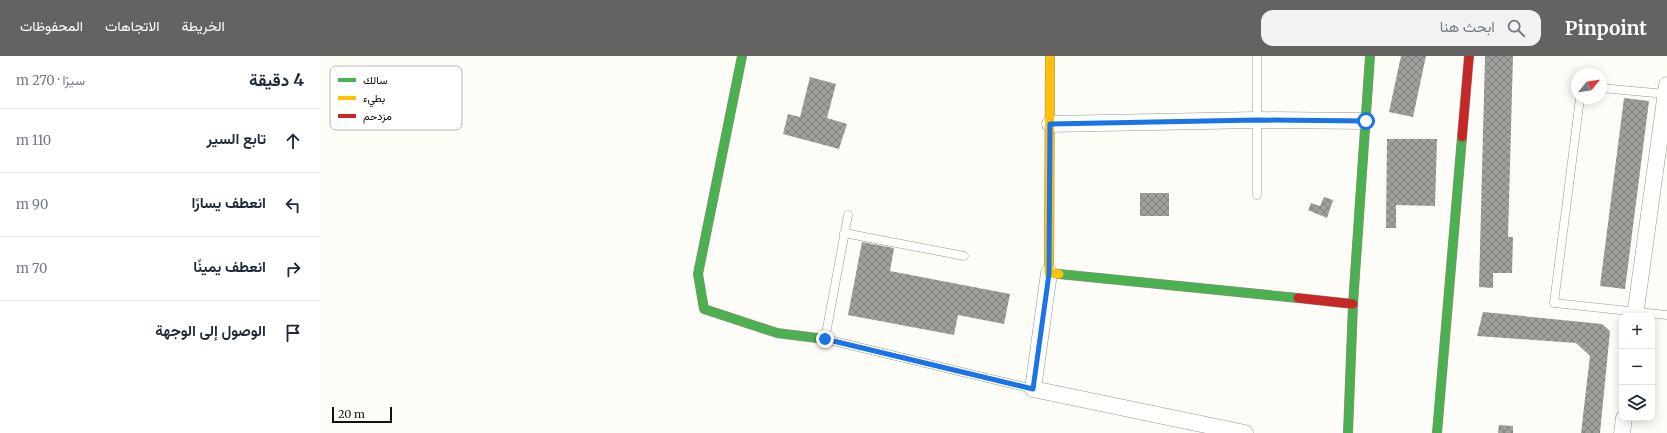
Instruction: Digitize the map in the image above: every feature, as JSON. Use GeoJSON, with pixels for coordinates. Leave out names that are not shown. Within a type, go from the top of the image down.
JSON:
{"type":"FeatureCollection","features":[{"type":"Feature","properties":{"kind":"street"},"geometry":{"type":"LineString","coordinates":[[742,56],[698,274],[704,309],[777,333],[825,339]]}},
{"type":"Feature","properties":{"kind":"street"},"geometry":{"type":"LineString","coordinates":[[1050,56],[1049,274],[1033,389],[1245,433]]}},
{"type":"Feature","properties":{"kind":"street"},"geometry":{"type":"LineString","coordinates":[[1348,433],[1353,304],[1370,56]]}},
{"type":"Feature","properties":{"kind":"street"},"geometry":{"type":"LineString","coordinates":[[1437,433],[1469,56]]}},
{"type":"Feature","properties":{"kind":"street"},"geometry":{"type":"LineString","coordinates":[[1635,313],[1666,89]]}},
{"type":"Feature","properties":{"kind":"street"},"geometry":{"type":"LineString","coordinates":[[1050,124],[1257,120],[1366,121]]}},
{"type":"Feature","properties":{"kind":"street"},"geometry":{"type":"LineString","coordinates":[[1049,274],[1353,304]]}},
{"type":"Feature","properties":{"kind":"street"},"geometry":{"type":"LineString","coordinates":[[1622,433],[1624,421]]}},
{"type":"Feature","properties":{"kind":"lane"},"geometry":{"type":"LineString","coordinates":[[1257,56],[1257,195]]}},
{"type":"Feature","properties":{"kind":"lane"},"geometry":{"type":"LineString","coordinates":[[1607,88],[1666,89]]}},
{"type":"Feature","properties":{"kind":"lane"},"geometry":{"type":"LineString","coordinates":[[1579,104],[1554,303],[1622,313]]}},
{"type":"Feature","properties":{"kind":"lane"},"geometry":{"type":"LineString","coordinates":[[848,215],[825,339],[1033,389]]}},
{"type":"Feature","properties":{"kind":"lane"},"geometry":{"type":"LineString","coordinates":[[844,233],[964,256]]}},
{"type":"Feature","properties":{"kind":"lane"},"geometry":{"type":"LineString","coordinates":[[1655,315],[1667,315]]}},
{"type":"Feature","properties":{"kind":"building"},"geometry":{"type":"Polygon","coordinates":[[[1401,56],[1426,56],[1413,117],[1389,112],[1401,56]]]}},
{"type":"Feature","properties":{"kind":"building"},"geometry":{"type":"Polygon","coordinates":[[[1485,56],[1513,56],[1508,237],[1513,237],[1512,273],[1493,273],[1493,288],[1479,287],[1485,56]]]}},
{"type":"Feature","properties":{"kind":"building"},"geometry":{"type":"Polygon","coordinates":[[[810,77],[836,84],[827,118],[847,124],[839,149],[783,134],[788,114],[800,117],[810,77]]]}},
{"type":"Feature","properties":{"kind":"building"},"geometry":{"type":"Polygon","coordinates":[[[1624,98],[1649,101],[1625,289],[1600,286],[1624,98]]]}},
{"type":"Feature","properties":{"kind":"building"},"geometry":{"type":"Polygon","coordinates":[[[1387,139],[1437,139],[1435,206],[1396,205],[1396,228],[1386,228],[1387,139]]]}},
{"type":"Feature","properties":{"kind":"building"},"geometry":{"type":"Polygon","coordinates":[[[1140,193],[1169,193],[1169,216],[1140,216],[1140,193]]]}},
{"type":"Feature","properties":{"kind":"building"},"geometry":{"type":"Polygon","coordinates":[[[1324,197],[1333,200],[1327,218],[1308,210],[1311,203],[1320,206],[1324,197]]]}},
{"type":"Feature","properties":{"kind":"building"},"geometry":{"type":"Polygon","coordinates":[[[862,242],[894,248],[890,271],[1010,294],[1004,324],[958,315],[954,335],[848,315],[862,242]]]}},
{"type":"Feature","properties":{"kind":"building"},"geometry":{"type":"Polygon","coordinates":[[[1483,312],[1602,324],[1610,331],[1600,433],[1581,433],[1590,356],[1576,343],[1477,336],[1483,312]]]}},
{"type":"Feature","properties":{"kind":"building"},"geometry":{"type":"Polygon","coordinates":[[[1499,425],[1513,426],[1513,433],[1498,433],[1499,425]]]}},
{"type":"Feature","properties":{"kind":"traffic: fast"},"geometry":{"type":"LineString","coordinates":[[742,56],[698,274],[704,309],[777,333],[825,339]]}},
{"type":"Feature","properties":{"kind":"traffic: fast"},"geometry":{"type":"LineString","coordinates":[[1348,433],[1353,304],[1370,56]]}},
{"type":"Feature","properties":{"kind":"traffic: fast"},"geometry":{"type":"LineString","coordinates":[[1437,433],[1462,137]]}},
{"type":"Feature","properties":{"kind":"traffic: fast"},"geometry":{"type":"LineString","coordinates":[[1059,274],[1298,298]]}},
{"type":"Feature","properties":{"kind":"traffic: slow"},"geometry":{"type":"LineString","coordinates":[[1050,56],[1049,273],[1059,274]]}},
{"type":"Feature","properties":{"kind":"traffic: jam"},"geometry":{"type":"LineString","coordinates":[[1462,137],[1469,56]]}},
{"type":"Feature","properties":{"kind":"traffic: jam"},"geometry":{"type":"LineString","coordinates":[[1298,298],[1353,304]]}},
{"type":"Feature","properties":{"kind":"route"},"geometry":{"type":"LineString","coordinates":[[825,339],[1033,389],[1049,274],[1050,124],[1257,120],[1366,121]]}}]}
